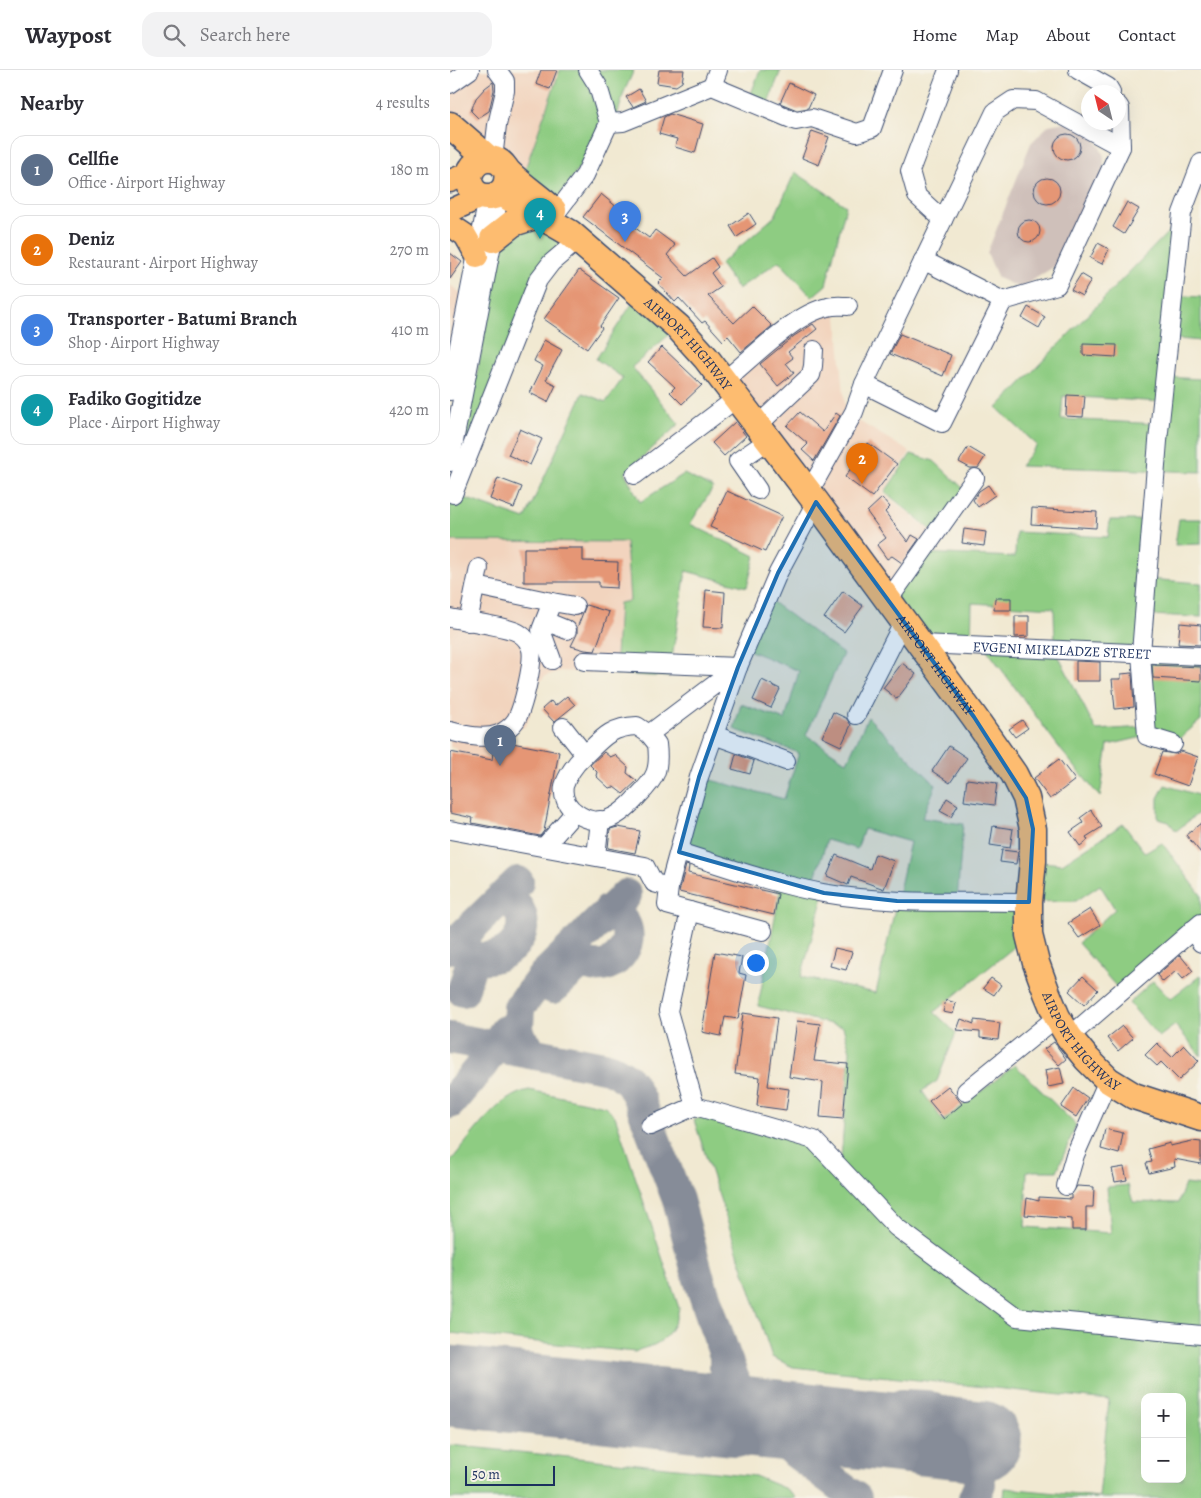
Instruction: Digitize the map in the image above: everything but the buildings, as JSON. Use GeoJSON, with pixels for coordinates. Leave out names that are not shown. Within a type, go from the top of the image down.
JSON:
{"type":"FeatureCollection","features":[{"type":"Feature","properties":{"kind":"highway"},"geometry":{"type":"LineString","coordinates":[[450,126],[485,179]]}},
{"type":"Feature","properties":{"kind":"highway"},"geometry":{"type":"LineString","coordinates":[[450,143],[485,179]]}},
{"type":"Feature","properties":{"kind":"highway","name":"AIRPORT HIGHWAY"},"geometry":{"type":"LineString","coordinates":[[485,179],[560,225],[678,327],[731,390],[922,644],[1014,774],[1026,798],[1033,829],[1029,935],[1036,964],[1063,1027],[1087,1059],[1108,1080],[1134,1096],[1201,1118]]}},
{"type":"Feature","properties":{"kind":"highway"},"geometry":{"type":"LineString","coordinates":[[485,248],[514,223],[560,225]]}},
{"type":"Feature","properties":{"kind":"main road"},"geometry":{"type":"LineString","coordinates":[[450,210],[485,179]]}},
{"type":"Feature","properties":{"kind":"main road"},"geometry":{"type":"LineString","coordinates":[[450,191],[452,197],[450,203]]}},
{"type":"Feature","properties":{"kind":"main road"},"geometry":{"type":"LineString","coordinates":[[450,225],[485,248]]}},
{"type":"Feature","properties":{"kind":"street"},"geometry":{"type":"LineString","coordinates":[[450,84],[470,70]]}},
{"type":"Feature","properties":{"kind":"street"},"geometry":{"type":"LineString","coordinates":[[450,462],[485,248],[485,179],[505,91],[505,81],[497,70]]}},
{"type":"Feature","properties":{"kind":"street"},"geometry":{"type":"LineString","coordinates":[[453,494],[538,280],[551,263],[560,225],[609,123],[598,86],[588,70]]}},
{"type":"Feature","properties":{"kind":"street"},"geometry":{"type":"LineString","coordinates":[[609,123],[623,122],[715,78],[796,121],[812,118],[857,133],[872,128],[893,70]]}},
{"type":"Feature","properties":{"kind":"street"},"geometry":{"type":"LineString","coordinates":[[943,220],[917,196],[910,171],[948,70]]}},
{"type":"Feature","properties":{"kind":"street"},"geometry":{"type":"LineString","coordinates":[[1078,70],[1104,85]]}},
{"type":"Feature","properties":{"kind":"street"},"geometry":{"type":"LineString","coordinates":[[763,931],[667,905],[699,777],[738,667],[812,497],[854,412],[864,384],[995,112],[1013,100],[1036,101],[1121,147]]}},
{"type":"Feature","properties":{"kind":"street"},"geometry":{"type":"LineString","coordinates":[[922,263],[1003,301],[1057,286],[1121,147],[1121,130]]}},
{"type":"Feature","properties":{"kind":"street"},"geometry":{"type":"LineString","coordinates":[[1173,744],[1147,736],[1141,654],[1158,442],[1182,214],[1201,163]]}},
{"type":"Feature","properties":{"kind":"street"},"geometry":{"type":"LineString","coordinates":[[450,391],[485,248],[485,179]]}},
{"type":"Feature","properties":{"kind":"street"},"geometry":{"type":"LineString","coordinates":[[864,384],[942,423],[1003,301]]}},
{"type":"Feature","properties":{"kind":"street"},"geometry":{"type":"LineString","coordinates":[[635,475],[731,390],[795,322],[828,306],[848,306]]}},
{"type":"Feature","properties":{"kind":"street"},"geometry":{"type":"LineString","coordinates":[[758,490],[738,461],[811,374],[814,350]]}},
{"type":"Feature","properties":{"kind":"street"},"geometry":{"type":"LineString","coordinates":[[889,600],[975,478]]}},
{"type":"Feature","properties":{"kind":"street"},"geometry":{"type":"LineString","coordinates":[[468,622],[479,568]]}},
{"type":"Feature","properties":{"kind":"street"},"geometry":{"type":"LineString","coordinates":[[476,586],[575,606]]}},
{"type":"Feature","properties":{"kind":"street"},"geometry":{"type":"LineString","coordinates":[[552,602],[541,630],[552,660]]}},
{"type":"Feature","properties":{"kind":"street"},"geometry":{"type":"LineString","coordinates":[[450,618],[510,628],[526,639],[531,649],[532,658],[529,679],[517,718],[506,730],[500,734],[484,738],[450,731]]}},
{"type":"Feature","properties":{"kind":"street"},"geometry":{"type":"LineString","coordinates":[[545,621],[568,630]]}},
{"type":"Feature","properties":{"kind":"street"},"geometry":{"type":"LineString","coordinates":[[856,715],[904,621]]}},
{"type":"Feature","properties":{"kind":"street","name":"EVGENI MIKELADZE STREET"},"geometry":{"type":"LineString","coordinates":[[922,644],[1201,656]]}},
{"type":"Feature","properties":{"kind":"street"},"geometry":{"type":"LineString","coordinates":[[584,661],[738,667]]}},
{"type":"Feature","properties":{"kind":"street"},"geometry":{"type":"LineString","coordinates":[[648,734],[738,667]]}},
{"type":"Feature","properties":{"kind":"street"},"geometry":{"type":"LineString","coordinates":[[563,726],[585,755]]}},
{"type":"Feature","properties":{"kind":"street"},"geometry":{"type":"LineString","coordinates":[[637,726],[648,734],[657,744],[658,754],[657,767],[652,781],[626,809],[606,820],[590,821],[579,816],[565,798],[564,788],[569,775],[578,761],[612,730],[637,726]]}},
{"type":"Feature","properties":{"kind":"street"},"geometry":{"type":"LineString","coordinates":[[714,736],[786,762]]}},
{"type":"Feature","properties":{"kind":"street"},"geometry":{"type":"LineString","coordinates":[[544,847],[575,812]]}},
{"type":"Feature","properties":{"kind":"street"},"geometry":{"type":"LineString","coordinates":[[596,856],[600,820]]}},
{"type":"Feature","properties":{"kind":"street"},"geometry":{"type":"LineString","coordinates":[[450,830],[645,866],[654,883],[670,887]]}},
{"type":"Feature","properties":{"kind":"street"},"geometry":{"type":"LineString","coordinates":[[678,856],[824,893],[897,901],[1029,902]]}},
{"type":"Feature","properties":{"kind":"street"},"geometry":{"type":"LineString","coordinates":[[690,911],[668,1011],[696,1106]]}},
{"type":"Feature","properties":{"kind":"street"},"geometry":{"type":"LineString","coordinates":[[966,1091],[1063,1027],[1198,932]]}},
{"type":"Feature","properties":{"kind":"street"},"geometry":{"type":"LineString","coordinates":[[1066,1186],[1075,1154],[1108,1080]]}},
{"type":"Feature","properties":{"kind":"street"},"geometry":{"type":"LineString","coordinates":[[650,1126],[696,1106],[814,1140],[896,1227],[1017,1317],[1201,1335]]}},
{"type":"Feature","properties":{"kind":"highlighted area"},"geometry":{"type":"Polygon","coordinates":[[[816,502],[974,717],[1026,798],[1033,829],[1029,902],[897,901],[824,893],[679,852],[699,777],[738,667],[778,573],[816,502]]]}},
{"type":"Feature","properties":{"kind":"shaded area"},"geometry":{"type":"Polygon","coordinates":[[[450,70],[560,70],[523,175],[450,119],[450,70]]]}},
{"type":"Feature","properties":{"kind":"shaded area"},"geometry":{"type":"Polygon","coordinates":[[[1065,122],[1094,136],[1104,156],[1104,177],[1060,263],[1020,288],[998,278],[987,253],[1031,143],[1049,125],[1065,122]]]}},
{"type":"Feature","properties":{"kind":"shaded area"},"geometry":{"type":"Polygon","coordinates":[[[450,285],[465,296],[450,356],[450,285]]]}},
{"type":"Feature","properties":{"kind":"shaded area"},"geometry":{"type":"Polygon","coordinates":[[[835,294],[846,417],[809,488],[727,382],[835,294]]]}},
{"type":"Feature","properties":{"kind":"shaded area"},"geometry":{"type":"Polygon","coordinates":[[[852,417],[910,452],[883,493],[934,534],[889,597],[812,492],[852,417]]]}},
{"type":"Feature","properties":{"kind":"shaded area"},"geometry":{"type":"Polygon","coordinates":[[[450,541],[626,542],[630,601],[619,604],[615,674],[560,671],[545,676],[540,682],[526,726],[496,740],[492,760],[456,753],[457,748],[450,747],[450,541]]]}},
{"type":"Feature","properties":{"kind":"green space"},"geometry":{"type":"Polygon","coordinates":[[[560,70],[583,70],[601,119],[591,150],[556,202],[523,175],[560,70]]]}},
{"type":"Feature","properties":{"kind":"green space"},"geometry":{"type":"Polygon","coordinates":[[[595,70],[634,70],[624,92],[616,120],[595,70]]]}},
{"type":"Feature","properties":{"kind":"green space"},"geometry":{"type":"Polygon","coordinates":[[[760,70],[781,70],[767,106],[749,99],[760,70]]]}},
{"type":"Feature","properties":{"kind":"green space"},"geometry":{"type":"Polygon","coordinates":[[[795,172],[846,206],[826,285],[812,297],[779,261],[738,289],[720,264],[775,216],[795,172]]]}},
{"type":"Feature","properties":{"kind":"green space"},"geometry":{"type":"Polygon","coordinates":[[[1177,223],[1171,295],[1201,297],[1201,341],[1167,338],[1165,377],[1201,379],[1201,472],[1020,466],[1037,445],[997,408],[1177,223]],[[1063,396],[1061,419],[1160,424],[1162,402],[1063,396]]]}},
{"type":"Feature","properties":{"kind":"green space"},"geometry":{"type":"Polygon","coordinates":[[[533,224],[564,241],[551,263],[453,494],[502,246],[533,224]]]}},
{"type":"Feature","properties":{"kind":"green space"},"geometry":{"type":"Polygon","coordinates":[[[639,293],[678,327],[632,367],[679,424],[625,473],[640,502],[684,474],[713,488],[690,524],[755,556],[747,587],[686,571],[669,677],[615,674],[619,603],[630,601],[626,542],[450,541],[450,502],[453,494],[525,519],[583,393],[606,402],[623,378],[596,359],[639,293]]]}},
{"type":"Feature","properties":{"kind":"green space"},"geometry":{"type":"Polygon","coordinates":[[[911,454],[934,461],[964,489],[934,532],[885,492],[911,454]]]}},
{"type":"Feature","properties":{"kind":"green space"},"geometry":{"type":"Polygon","coordinates":[[[1179,519],[1201,519],[1201,544],[1175,545],[1179,519]]]}},
{"type":"Feature","properties":{"kind":"green space"},"geometry":{"type":"Polygon","coordinates":[[[1110,520],[1152,520],[1147,579],[1201,583],[1201,617],[1145,615],[1141,653],[1201,656],[1201,720],[1173,744],[1147,736],[1108,745],[1100,797],[1061,750],[985,647],[1055,650],[1054,608],[972,603],[971,647],[922,644],[889,599],[922,553],[1015,557],[1016,532],[1108,537],[1110,520]],[[1056,651],[1096,730],[1146,727],[1141,654],[1056,651]]]}},
{"type":"Feature","properties":{"kind":"green space"},"geometry":{"type":"Polygon","coordinates":[[[767,598],[843,654],[806,735],[847,762],[868,717],[936,785],[922,818],[963,824],[957,901],[1029,902],[1029,935],[934,1012],[956,1033],[937,1081],[922,1091],[943,1121],[1015,1065],[1076,1125],[1057,1171],[1027,1171],[1025,1227],[1111,1233],[1107,1187],[1128,1185],[1133,1202],[1178,1203],[1185,1184],[1201,1186],[1201,1498],[1004,1498],[1005,1488],[1099,1497],[1109,1400],[793,1367],[772,1357],[694,1120],[708,1116],[815,1147],[841,1158],[850,1051],[843,1027],[758,1006],[780,891],[679,852],[699,777],[784,799],[799,753],[734,729],[741,704],[785,720],[799,671],[746,649],[767,598]],[[864,829],[857,849],[827,840],[811,890],[824,893],[801,977],[876,993],[910,842],[864,829]]]}},
{"type":"Feature","properties":{"kind":"green space"},"geometry":{"type":"Polygon","coordinates":[[[1165,785],[1201,796],[1201,811],[1176,831],[1169,822],[1158,819],[1158,798],[1165,785]]]}},
{"type":"Feature","properties":{"kind":"green space"},"geometry":{"type":"Polygon","coordinates":[[[1123,824],[1145,853],[1162,843],[1201,895],[1201,923],[1121,992],[1078,943],[1115,909],[1100,885],[1076,901],[1029,902],[1033,861],[1062,864],[1123,824]]]}},
{"type":"Feature","properties":{"kind":"green space"},"geometry":{"type":"Polygon","coordinates":[[[1201,975],[1201,1056],[1175,1025],[1159,1037],[1129,1003],[1153,981],[1170,999],[1201,975]]]}},
{"type":"Feature","properties":{"kind":"green space"},"geometry":{"type":"Polygon","coordinates":[[[529,1090],[605,1106],[615,1116],[679,1308],[671,1330],[654,1345],[635,1352],[450,1333],[450,1162],[495,1109],[506,1100],[529,1090]]]}},
{"type":"Feature","properties":{"kind":"green space"},"geometry":{"type":"Polygon","coordinates":[[[450,1445],[755,1476],[786,1489],[796,1498],[450,1498],[450,1445]]]}},
{"type":"Feature","properties":{"kind":"taxiway"},"geometry":{"type":"LineString","coordinates":[[450,948],[518,882]]}},
{"type":"Feature","properties":{"kind":"taxiway"},"geometry":{"type":"LineString","coordinates":[[534,1054],[521,1039],[518,1029],[519,1008],[543,976],[626,895]]}},
{"type":"Feature","properties":{"kind":"taxiway"},"geometry":{"type":"LineString","coordinates":[[463,991],[473,957],[488,958],[501,954],[511,947],[518,938],[522,927],[521,916],[516,905],[504,896]]}},
{"type":"Feature","properties":{"kind":"taxiway"},"geometry":{"type":"LineString","coordinates":[[553,988],[582,962],[595,966],[607,965],[624,950],[627,940],[627,929],[621,918],[609,910]]}},
{"type":"Feature","properties":{"kind":"taxiway"},"geometry":{"type":"LineString","coordinates":[[450,1103],[482,1065],[505,1031]]}},
{"type":"Feature","properties":{"kind":"taxiway"},"geometry":{"type":"LineString","coordinates":[[450,1038],[604,1067],[613,1070],[631,1083],[640,1101],[678,1200],[698,1276],[748,1417],[856,1498]]}},
{"type":"Feature","properties":{"kind":"taxiway"},"geometry":{"type":"LineString","coordinates":[[653,1407],[690,1410],[702,1405],[717,1394],[725,1377],[725,1356]]}},
{"type":"Feature","properties":{"kind":"taxiway"},"geometry":{"type":"LineString","coordinates":[[861,1428],[881,1414],[902,1405],[927,1406],[947,1413],[971,1440],[980,1484],[974,1498]]}},
{"type":"Feature","properties":{"kind":"runway"},"geometry":{"type":"LineString","coordinates":[[450,1386],[981,1441]]}},
{"type":"Feature","properties":{"kind":"place","name":"Fadiko Gogitidze"},"geometry":{"type":"Point","coordinates":[540,239]}},
{"type":"Feature","properties":{"kind":"place","name":"Transporter - Batumi Branch"},"geometry":{"type":"Point","coordinates":[625,242]}},
{"type":"Feature","properties":{"kind":"place","name":"Deniz"},"geometry":{"type":"Point","coordinates":[862,484]}},
{"type":"Feature","properties":{"kind":"place","name":"Cellfie"},"geometry":{"type":"Point","coordinates":[500,766]}}]}
